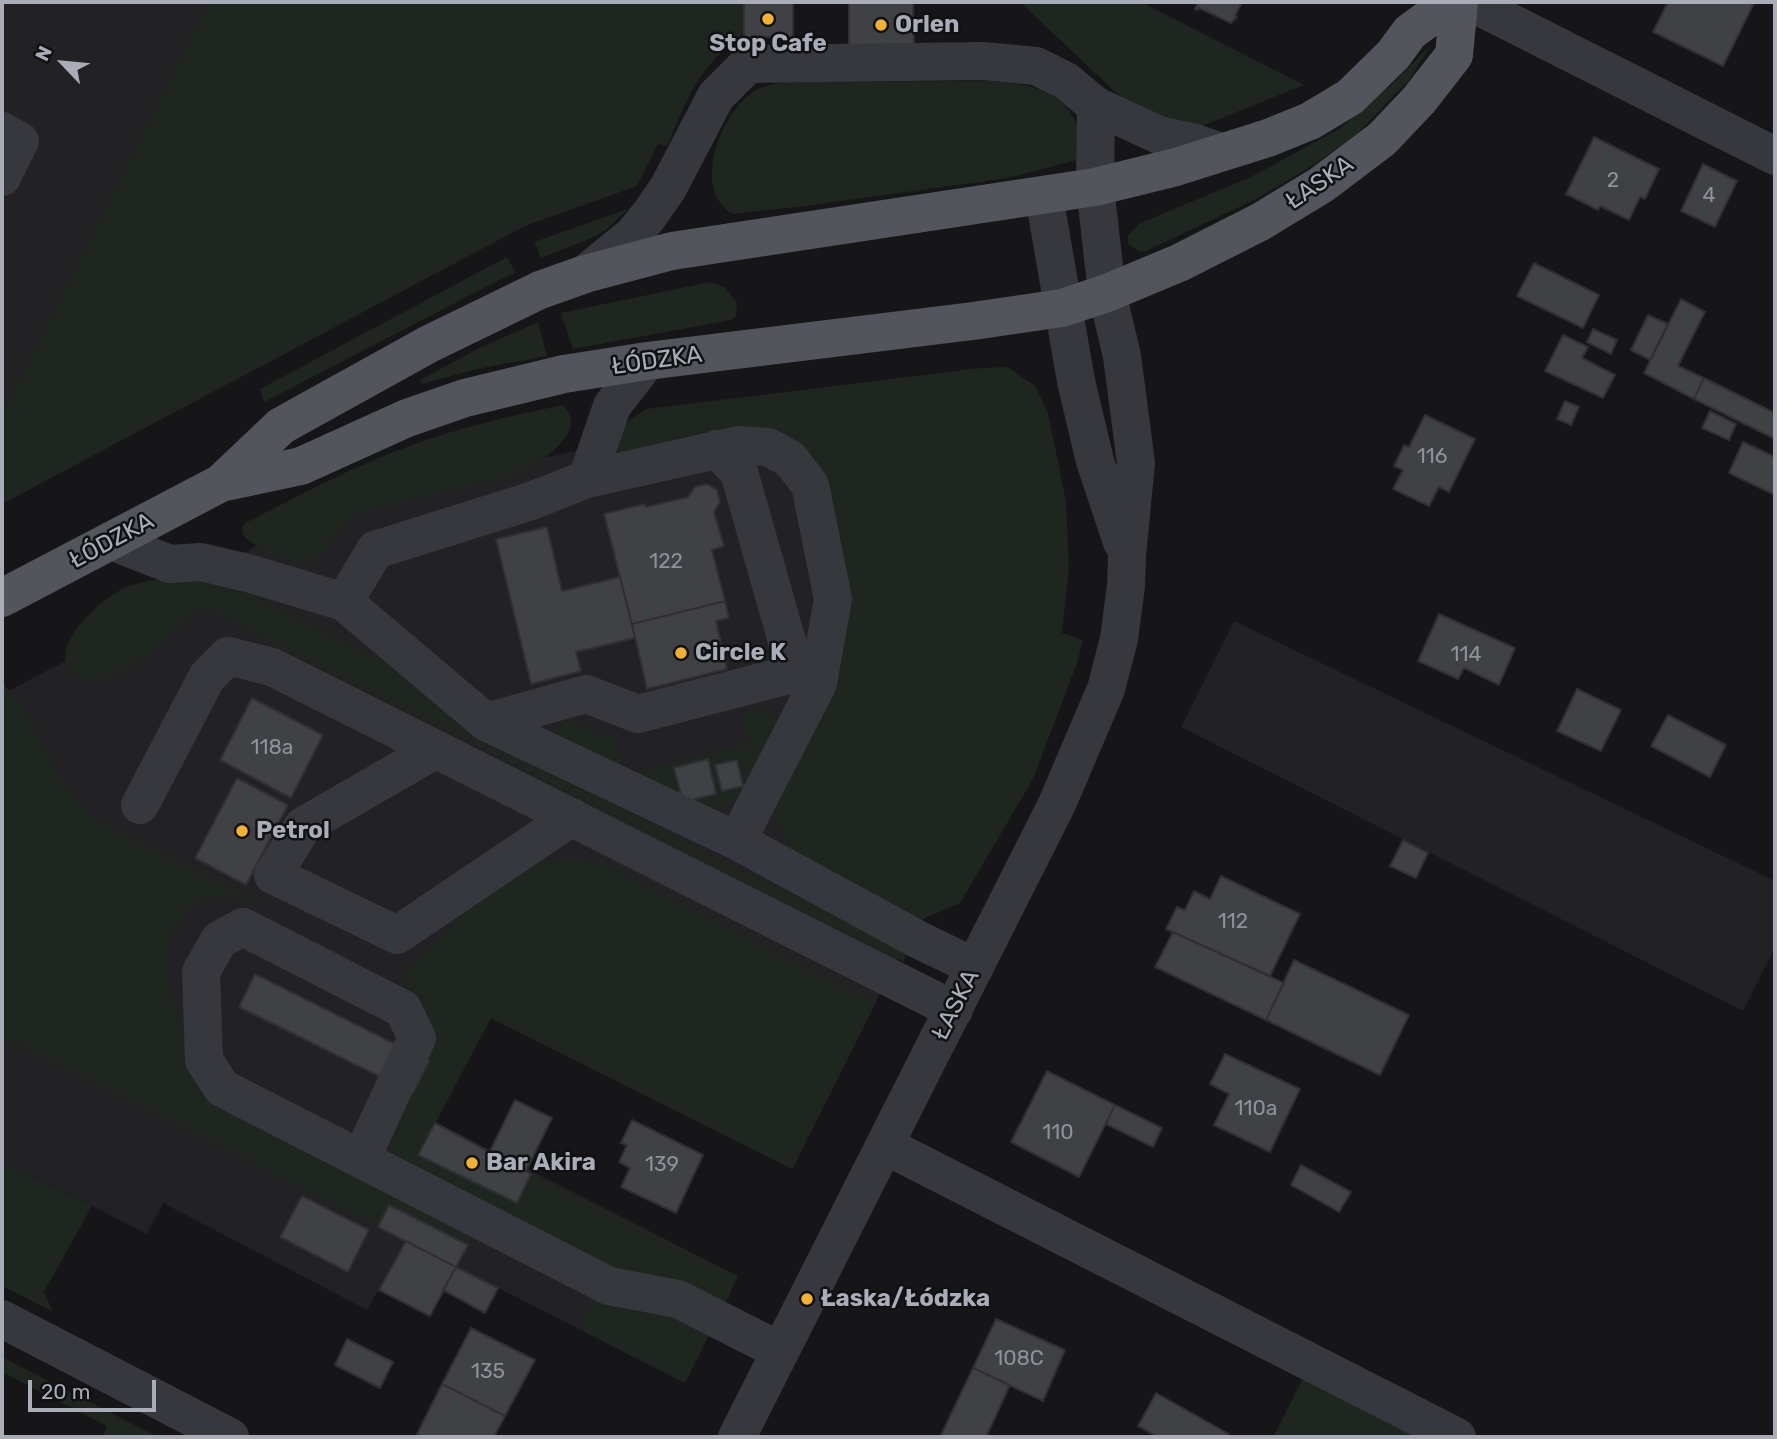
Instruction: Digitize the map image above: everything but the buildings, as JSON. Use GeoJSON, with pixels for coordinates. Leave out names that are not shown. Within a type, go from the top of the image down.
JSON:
{"type":"FeatureCollection","features":[{"type":"Feature","properties":{"kind":"main road"},"geometry":{"type":"LineString","coordinates":[[1044,196],[1095,187],[1176,167],[1268,138],[1310,121],[1350,97],[1385,64],[1410,32],[1451,2]]}},
{"type":"Feature","properties":{"kind":"main road","name":"ŁASKA"},"geometry":{"type":"LineString","coordinates":[[1107,293],[1179,263],[1260,222],[1321,185],[1382,139],[1419,100],[1454,55],[1459,2]]}},
{"type":"Feature","properties":{"kind":"main road","name":"ŁÓDZKA"},"geometry":{"type":"LineString","coordinates":[[2,598],[221,483],[282,426],[429,344],[540,290],[585,274],[672,251],[1044,196]]}},
{"type":"Feature","properties":{"kind":"main road","name":"ŁÓDZKA"},"geometry":{"type":"LineString","coordinates":[[221,483],[301,466],[407,418],[465,398],[564,374],[1062,308],[1107,293]]}},
{"type":"Feature","properties":{"kind":"street"},"geometry":{"type":"LineString","coordinates":[[1470,2],[1775,156]]}},
{"type":"Feature","properties":{"kind":"street"},"geometry":{"type":"LineString","coordinates":[[585,274],[633,234],[650,214],[668,188],[716,96],[748,64],[984,61],[1036,66],[1066,81],[1096,106],[1159,135],[1221,152]]}},
{"type":"Feature","properties":{"kind":"street","name":"ŁASKA"},"geometry":{"type":"LineString","coordinates":[[737,1437],[1057,804],[1106,689],[1119,639],[1136,463],[1122,356],[1107,293],[1095,187],[1096,106]]}},
{"type":"Feature","properties":{"kind":"street"},"geometry":{"type":"LineString","coordinates":[[2,131],[20,141],[2,177]]}},
{"type":"Feature","properties":{"kind":"street","name":"ŁASKA"},"geometry":{"type":"LineString","coordinates":[[1044,196],[1076,382],[1096,461],[1127,556]]}},
{"type":"Feature","properties":{"kind":"street"},"geometry":{"type":"LineString","coordinates":[[587,479],[612,407],[647,361]]}},
{"type":"Feature","properties":{"kind":"street"},"geometry":{"type":"LineString","coordinates":[[344,602],[375,550],[531,501],[587,479],[739,445],[768,447],[790,459],[810,485],[833,599],[807,678],[737,841]]}},
{"type":"Feature","properties":{"kind":"street"},"geometry":{"type":"LineString","coordinates":[[718,449],[739,472],[807,678]]}},
{"type":"Feature","properties":{"kind":"street"},"geometry":{"type":"LineString","coordinates":[[111,541],[170,564],[201,562],[344,602],[486,722],[737,841],[919,940],[975,967]]}},
{"type":"Feature","properties":{"kind":"street"},"geometry":{"type":"LineString","coordinates":[[140,805],[207,677],[228,656],[272,667],[954,1010]]}},
{"type":"Feature","properties":{"kind":"street"},"geometry":{"type":"LineString","coordinates":[[486,722],[586,694],[638,714],[807,678]]}},
{"type":"Feature","properties":{"kind":"street"},"geometry":{"type":"LineString","coordinates":[[435,750],[303,826],[273,875],[397,935],[572,817]]}},
{"type":"Feature","properties":{"kind":"street"},"geometry":{"type":"LineString","coordinates":[[361,1159],[417,1038],[403,1009],[243,927],[219,940],[201,972],[204,1060],[222,1088],[608,1286],[678,1299],[780,1351]]}},
{"type":"Feature","properties":{"kind":"street"},"geometry":{"type":"LineString","coordinates":[[886,1146],[1457,1437]]}},
{"type":"Feature","properties":{"kind":"street"},"geometry":{"type":"LineString","coordinates":[[2,1319],[230,1437]]}},
{"type":"Feature","properties":{"kind":"shaded area"},"geometry":{"type":"Polygon","coordinates":[[[2,2],[209,2],[2,416],[2,2]]]}},
{"type":"Feature","properties":{"kind":"shaded area"},"geometry":{"type":"Polygon","coordinates":[[[209,2],[744,2],[744,37],[705,70],[688,99],[667,146],[658,144],[637,186],[525,226],[2,504],[2,416],[209,2]]]}},
{"type":"Feature","properties":{"kind":"shaded area"},"geometry":{"type":"Polygon","coordinates":[[[1020,2],[1141,2],[1304,85],[1202,126],[1163,119],[1132,108],[1020,2]]]}},
{"type":"Feature","properties":{"kind":"shaded area"},"geometry":{"type":"Polygon","coordinates":[[[1432,44],[1409,80],[1358,133],[1317,163],[1256,199],[1146,251],[1140,252],[1128,244],[1128,236],[1140,223],[1249,178],[1339,129],[1392,84],[1432,44]]]}},
{"type":"Feature","properties":{"kind":"shaded area"},"geometry":{"type":"Polygon","coordinates":[[[989,81],[1038,89],[1059,101],[1075,120],[1081,159],[1008,178],[733,214],[720,202],[713,187],[712,168],[723,130],[745,99],[761,88],[785,82],[989,81]]]}},
{"type":"Feature","properties":{"kind":"shaded area"},"geometry":{"type":"Polygon","coordinates":[[[628,209],[594,237],[541,258],[534,242],[628,209]]]}},
{"type":"Feature","properties":{"kind":"shaded area"},"geometry":{"type":"Polygon","coordinates":[[[507,257],[515,272],[264,402],[260,389],[507,257]]]}},
{"type":"Feature","properties":{"kind":"shaded area"},"geometry":{"type":"Polygon","coordinates":[[[710,282],[726,288],[737,303],[736,316],[731,320],[573,349],[561,313],[710,282]]]}},
{"type":"Feature","properties":{"kind":"shaded area"},"geometry":{"type":"Polygon","coordinates":[[[538,322],[547,356],[477,369],[422,384],[420,380],[481,347],[538,322]]]}},
{"type":"Feature","properties":{"kind":"shaded area"},"geometry":{"type":"Polygon","coordinates":[[[1008,367],[1035,386],[1048,413],[1066,501],[1069,567],[1062,633],[1083,640],[1077,663],[1033,779],[960,903],[921,920],[793,854],[779,827],[778,798],[829,695],[806,456],[618,453],[615,449],[621,426],[646,409],[1008,367]]]}},
{"type":"Feature","properties":{"kind":"shaded area"},"geometry":{"type":"Polygon","coordinates":[[[562,405],[570,415],[571,425],[567,435],[536,464],[516,475],[368,510],[338,532],[320,554],[311,560],[298,562],[281,557],[243,535],[243,525],[247,522],[391,453],[468,427],[562,405]]]}},
{"type":"Feature","properties":{"kind":"shaded area"},"geometry":{"type":"Polygon","coordinates":[[[671,432],[886,439],[1041,672],[792,1169],[491,1018],[435,1122],[738,1276],[685,1383],[406,1241],[367,1310],[163,1203],[147,1234],[2,1160],[2,694],[114,636],[311,511],[399,487],[671,432]]]}},
{"type":"Feature","properties":{"kind":"shaded area"},"geometry":{"type":"Polygon","coordinates":[[[171,577],[195,578],[241,589],[396,668],[417,684],[454,721],[481,740],[896,947],[906,954],[904,962],[202,606],[151,653],[119,673],[103,679],[88,680],[78,676],[68,666],[65,655],[68,642],[86,617],[98,606],[131,585],[171,577]]]}},
{"type":"Feature","properties":{"kind":"shaded area"},"geometry":{"type":"Polygon","coordinates":[[[1234,621],[1775,881],[1775,947],[1743,1011],[1181,727],[1234,621]]]}},
{"type":"Feature","properties":{"kind":"shaded area"},"geometry":{"type":"Polygon","coordinates":[[[2,683],[22,704],[61,781],[96,819],[269,906],[225,895],[192,904],[173,929],[165,965],[194,1083],[202,1096],[472,1237],[468,1245],[389,1205],[378,1227],[2,1036],[2,683]]]}},
{"type":"Feature","properties":{"kind":"shaded area"},"geometry":{"type":"Polygon","coordinates":[[[767,711],[775,718],[775,728],[761,760],[744,789],[733,800],[720,807],[704,810],[684,807],[556,744],[555,740],[557,729],[569,720],[616,740],[624,775],[750,743],[742,712],[767,711]]]}},
{"type":"Feature","properties":{"kind":"shaded area"},"geometry":{"type":"Polygon","coordinates":[[[565,858],[597,860],[876,1002],[792,1169],[491,1018],[419,1154],[516,1203],[531,1174],[738,1276],[725,1304],[615,1272],[401,1160],[390,1144],[390,1128],[427,1050],[431,1018],[421,996],[400,977],[478,900],[536,864],[565,858]]]}},
{"type":"Feature","properties":{"kind":"shaded area"},"geometry":{"type":"Polygon","coordinates":[[[2,1160],[92,1206],[44,1292],[53,1312],[2,1286],[2,1160]]]}},
{"type":"Feature","properties":{"kind":"shaded area"},"geometry":{"type":"Polygon","coordinates":[[[595,1300],[611,1308],[675,1317],[709,1335],[685,1383],[579,1329],[595,1300]]]}},
{"type":"Feature","properties":{"kind":"shaded area"},"geometry":{"type":"Polygon","coordinates":[[[2,1357],[158,1437],[102,1437],[107,1426],[2,1372],[2,1357]]]}},
{"type":"Feature","properties":{"kind":"shaded area"},"geometry":{"type":"Polygon","coordinates":[[[1303,1379],[1416,1437],[1273,1437],[1303,1379]]]}},
{"type":"Feature","properties":{"kind":"place","name":"Stop Cafe"},"geometry":{"type":"Point","coordinates":[768,19]}},
{"type":"Feature","properties":{"kind":"place","name":"Orlen"},"geometry":{"type":"Point","coordinates":[881,25]}},
{"type":"Feature","properties":{"kind":"place","name":"Circle K"},"geometry":{"type":"Point","coordinates":[681,653]}},
{"type":"Feature","properties":{"kind":"place","name":"Petrol"},"geometry":{"type":"Point","coordinates":[242,831]}},
{"type":"Feature","properties":{"kind":"place","name":"Bar Akira"},"geometry":{"type":"Point","coordinates":[472,1163]}},
{"type":"Feature","properties":{"kind":"place","name":"Łaska/Łódzka"},"geometry":{"type":"Point","coordinates":[807,1299]}}]}
